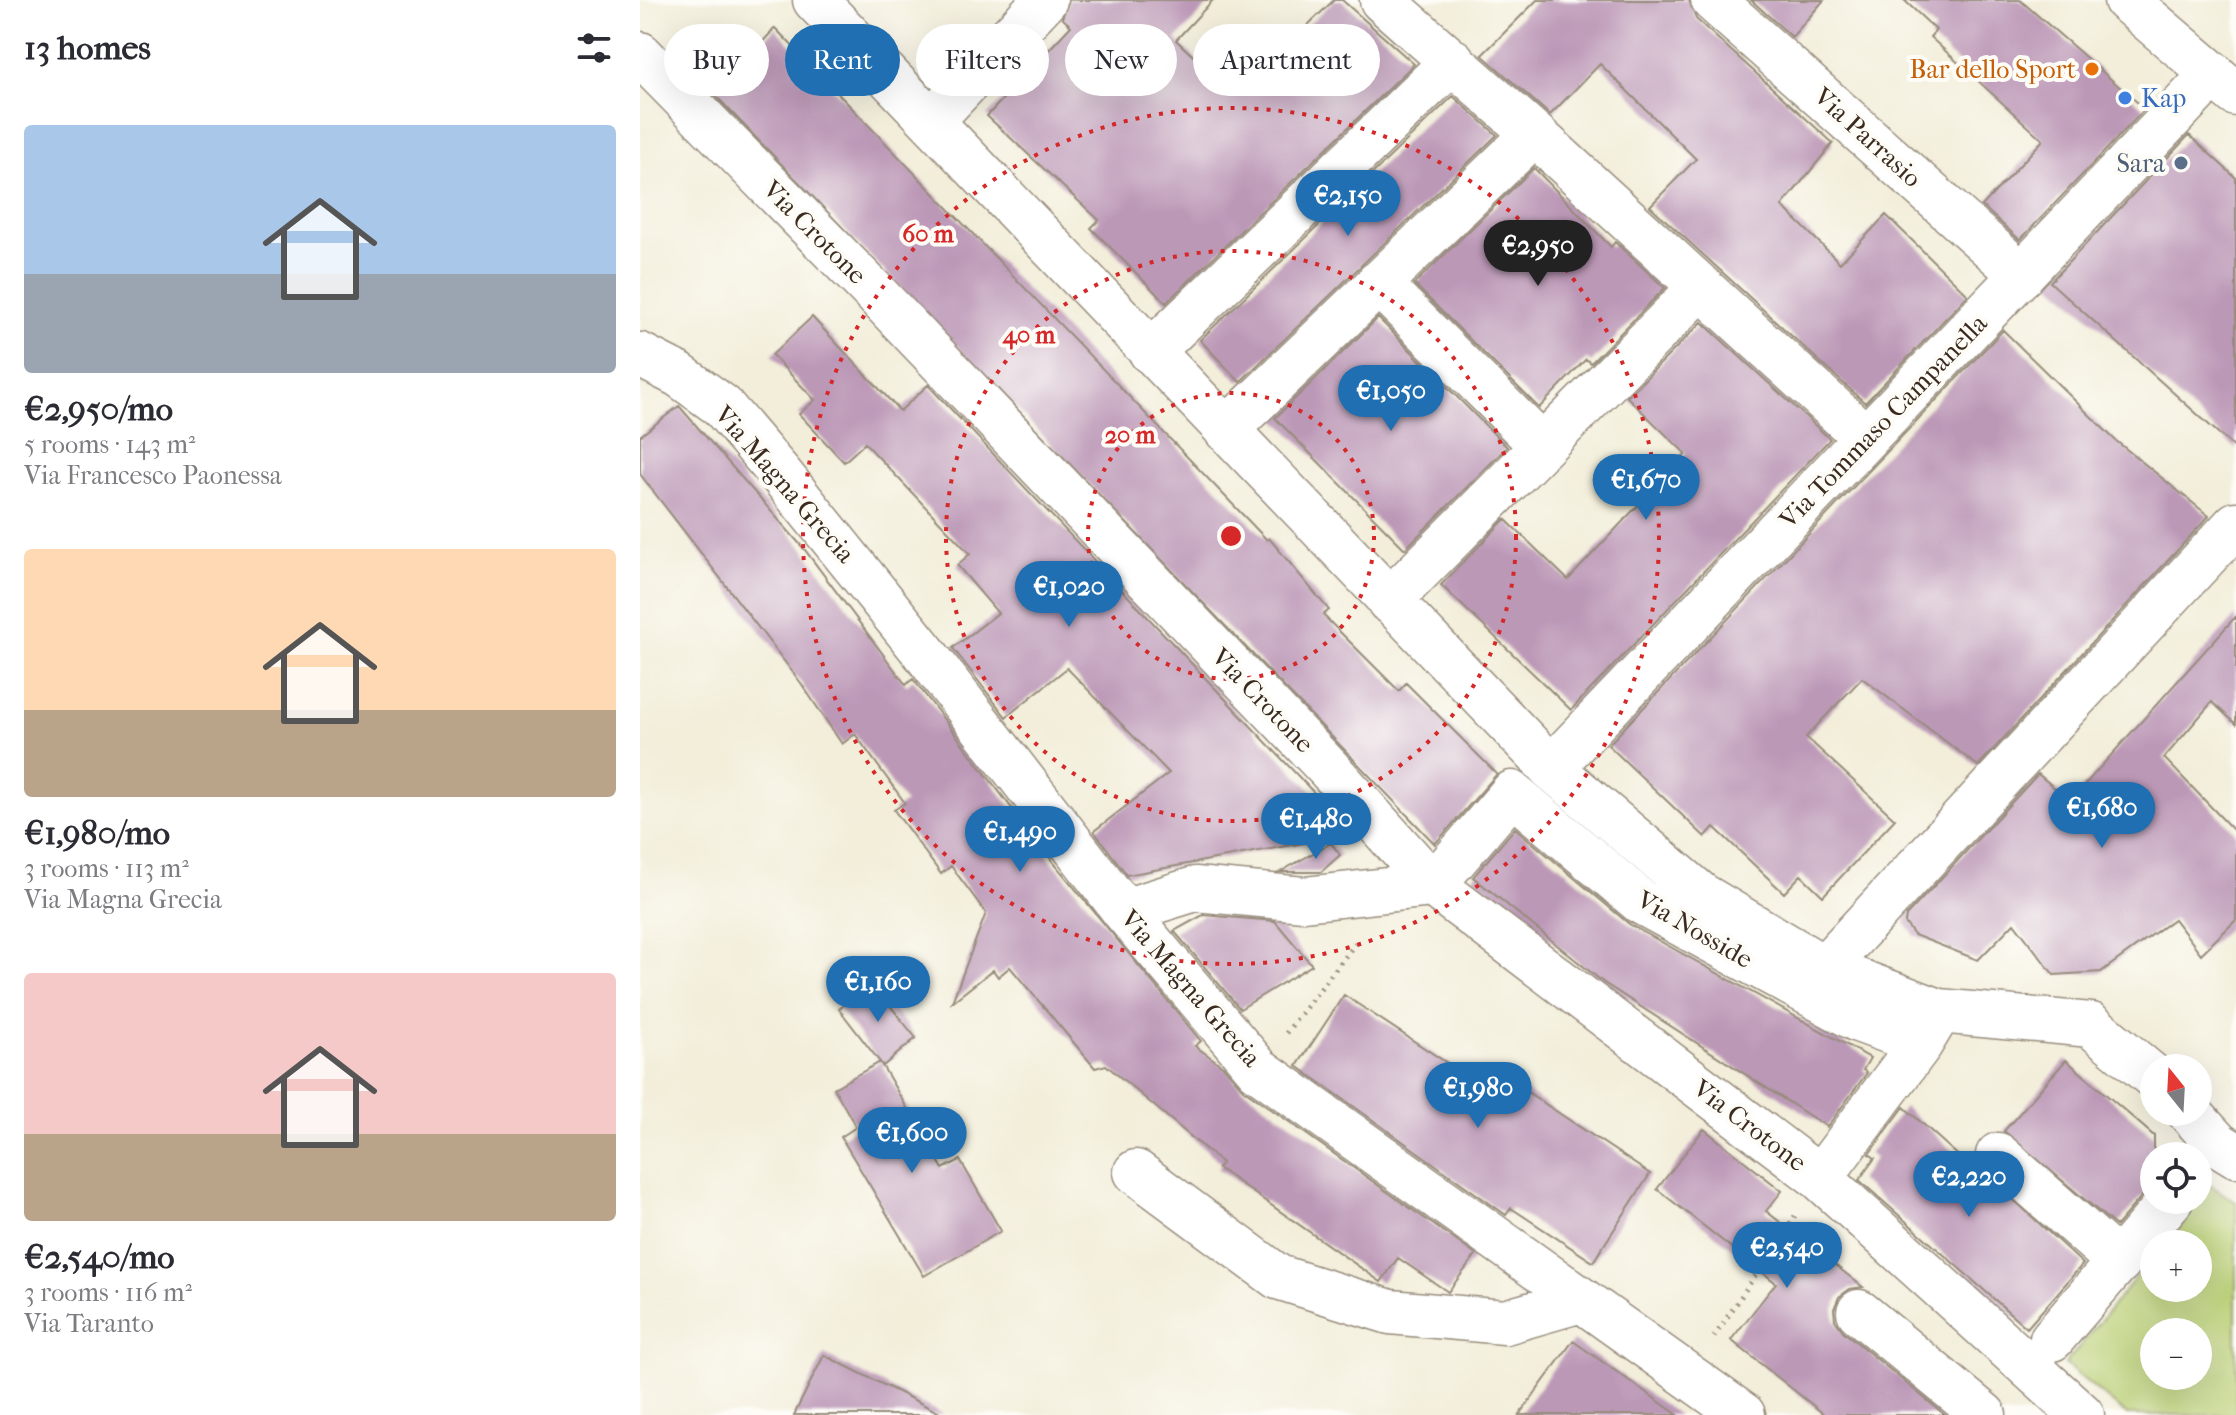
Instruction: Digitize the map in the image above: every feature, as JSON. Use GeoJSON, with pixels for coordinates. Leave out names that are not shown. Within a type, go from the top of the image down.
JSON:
{"type":"FeatureCollection","features":[{"type":"Feature","properties":{"kind":"street"},"geometry":{"type":"LineString","coordinates":[[815,0],[933,119],[1151,352],[1551,768],[1701,895],[1930,1027],[2091,1025],[2140,1065]]}},
{"type":"Feature","properties":{"kind":"street"},"geometry":{"type":"LineString","coordinates":[[933,119],[1045,0]]}},
{"type":"Feature","properties":{"kind":"street"},"geometry":{"type":"LineString","coordinates":[[1382,0],[1534,134],[1866,438]]}},
{"type":"Feature","properties":{"kind":"street","name":"Via Parrasio"},"geometry":{"type":"LineString","coordinates":[[1713,0],[2022,275]]}},
{"type":"Feature","properties":{"kind":"street"},"geometry":{"type":"LineString","coordinates":[[2126,0],[2225,84]]}},
{"type":"Feature","properties":{"kind":"street","name":"Via Crotone"},"geometry":{"type":"LineString","coordinates":[[640,54],[885,304],[1329,769],[1433,885],[1820,1178],[2082,1415]]}},
{"type":"Feature","properties":{"kind":"street"},"geometry":{"type":"LineString","coordinates":[[1151,352],[1453,61]]}},
{"type":"Feature","properties":{"kind":"street","name":"Via Tommaso Campanella"},"geometry":{"type":"LineString","coordinates":[[1551,768],[2022,275],[2225,84]]}},
{"type":"Feature","properties":{"kind":"street"},"geometry":{"type":"LineString","coordinates":[[1226,430],[1534,134]]}},
{"type":"Feature","properties":{"kind":"street"},"geometry":{"type":"LineString","coordinates":[[1378,283],[1542,446]]}},
{"type":"Feature","properties":{"kind":"street"},"geometry":{"type":"LineString","coordinates":[[1389,601],[1701,287]]}},
{"type":"Feature","properties":{"kind":"street","name":"Via Magna Grecia"},"geometry":{"type":"LineString","coordinates":[[640,355],[679,375],[722,406],[927,656],[1124,911],[1258,1069],[1743,1415]]}},
{"type":"Feature","properties":{"kind":"street"},"geometry":{"type":"LineString","coordinates":[[1824,968],[2236,524]]}},
{"type":"Feature","properties":{"kind":"street","name":"Via Nosside"},"geometry":{"type":"LineString","coordinates":[[1433,885],[1512,793],[1641,902],[1858,1020],[1930,1027]]}},
{"type":"Feature","properties":{"kind":"street"},"geometry":{"type":"LineString","coordinates":[[1124,911],[1195,889],[1304,899],[1433,885]]}},
{"type":"Feature","properties":{"kind":"street"},"geometry":{"type":"LineString","coordinates":[[1820,1178],[1930,1027]]}},
{"type":"Feature","properties":{"kind":"street"},"geometry":{"type":"LineString","coordinates":[[2198,1126],[2217,1155]]}},
{"type":"Feature","properties":{"kind":"street"},"geometry":{"type":"LineString","coordinates":[[1998,1155],[2119,1262]]}},
{"type":"Feature","properties":{"kind":"street"},"geometry":{"type":"LineString","coordinates":[[1136,1172],[1278,1277],[1390,1312],[1505,1322],[1581,1300]]}},
{"type":"Feature","properties":{"kind":"street"},"geometry":{"type":"LineString","coordinates":[[2052,1339],[2159,1214]]}},
{"type":"Feature","properties":{"kind":"street"},"geometry":{"type":"LineString","coordinates":[[1859,1312],[1984,1415]]}},
{"type":"Feature","properties":{"kind":"path"},"geometry":{"type":"LineString","coordinates":[[1258,1069],[1337,967]]}},
{"type":"Feature","properties":{"kind":"path"},"geometry":{"type":"LineString","coordinates":[[1687,1376],[1820,1178]]}},
{"type":"Feature","properties":{"kind":"green space"},"geometry":{"type":"Polygon","coordinates":[[[2212,1186],[2236,1202],[2236,1415],[2127,1415],[2065,1364],[2140,1272],[2140,1302],[2212,1302],[2212,1230],[2174,1230],[2187,1214],[2212,1214],[2212,1186]]]}},
{"type":"Feature","properties":{"kind":"building"},"geometry":{"type":"Polygon","coordinates":[[[1069,0],[1213,0],[1177,39],[1177,24],[1069,24],[1062,18],[1069,0]]]}},
{"type":"Feature","properties":{"kind":"building"},"geometry":{"type":"Polygon","coordinates":[[[1334,0],[1342,0],[1369,24],[1309,24],[1334,0]]]}},
{"type":"Feature","properties":{"kind":"building"},"geometry":{"type":"Polygon","coordinates":[[[1537,0],[1689,0],[1696,19],[1833,143],[1782,206],[1840,263],[1886,215],[1968,295],[1865,403],[1650,206],[1696,159],[1600,64],[1550,115],[1482,55],[1537,0]]]}},
{"type":"Feature","properties":{"kind":"building"},"geometry":{"type":"Polygon","coordinates":[[[1751,0],[1824,0],[1792,37],[1751,0]]]}},
{"type":"Feature","properties":{"kind":"building"},"geometry":{"type":"Polygon","coordinates":[[[1904,0],[2020,0],[2145,109],[2020,240],[1982,206],[2043,140],[1930,37],[1936,30],[1904,0]]]}},
{"type":"Feature","properties":{"kind":"building"},"geometry":{"type":"Polygon","coordinates":[[[775,28],[785,38],[785,96],[840,96],[1267,540],[1269,538],[1329,610],[1323,615],[1399,691],[1406,683],[1497,774],[1435,844],[716,96],[769,96],[769,35],[775,28]]]}},
{"type":"Feature","properties":{"kind":"building"},"geometry":{"type":"Polygon","coordinates":[[[1065,32],[1065,96],[1177,96],[1177,41],[1193,56],[1193,96],[1380,96],[1380,34],[1414,64],[1166,303],[1091,228],[1099,220],[987,116],[1006,96],[1049,96],[1049,50],[1065,32]]]}},
{"type":"Feature","properties":{"kind":"building"},"geometry":{"type":"Polygon","coordinates":[[[1453,96],[1497,135],[1240,382],[1200,340],[1453,96]]]}},
{"type":"Feature","properties":{"kind":"building"},"geometry":{"type":"Polygon","coordinates":[[[2189,135],[2236,178],[2236,449],[2050,282],[2189,135]]]}},
{"type":"Feature","properties":{"kind":"building"},"geometry":{"type":"Polygon","coordinates":[[[1534,168],[1611,247],[1615,242],[1665,288],[1591,363],[1586,359],[1539,408],[1414,284],[1534,168]]]}},
{"type":"Feature","properties":{"kind":"building"},"geometry":{"type":"Polygon","coordinates":[[[812,317],[900,411],[928,385],[1353,834],[1127,875],[1094,831],[1169,773],[1067,668],[1006,717],[953,648],[998,613],[957,565],[970,554],[865,443],[844,462],[799,414],[815,400],[772,355],[812,317]]]}},
{"type":"Feature","properties":{"kind":"building"},"geometry":{"type":"Polygon","coordinates":[[[1378,318],[1507,447],[1405,549],[1275,418],[1378,318]]]}},
{"type":"Feature","properties":{"kind":"building"},"geometry":{"type":"Polygon","coordinates":[[[1702,322],[1830,439],[1571,710],[1441,585],[1505,519],[1568,580],[1686,454],[1627,397],[1702,322]]]}},
{"type":"Feature","properties":{"kind":"building"},"geometry":{"type":"Polygon","coordinates":[[[2003,330],[2115,440],[2209,516],[1978,766],[1862,678],[1806,737],[1895,819],[1823,896],[1801,875],[1784,893],[1714,827],[1705,837],[1608,745],[2003,330]]]}},
{"type":"Feature","properties":{"kind":"building"},"geometry":{"type":"Polygon","coordinates":[[[679,406],[805,550],[906,685],[913,679],[1053,862],[1201,1041],[1195,1046],[1224,1067],[1243,1089],[1476,1255],[1448,1292],[1398,1258],[1381,1282],[1218,1168],[1222,1163],[1106,1065],[1095,1068],[1010,967],[998,977],[993,970],[952,1002],[986,913],[951,866],[941,874],[894,810],[905,803],[855,734],[842,744],[801,683],[640,474],[640,436],[679,406]]]}},
{"type":"Feature","properties":{"kind":"building"},"geometry":{"type":"Polygon","coordinates":[[[2236,616],[2236,724],[2212,702],[2164,758],[2236,833],[2236,920],[2201,954],[2174,919],[2101,972],[2054,975],[2014,923],[1978,960],[1914,935],[1905,923],[1906,916],[2038,774],[2070,801],[2236,616]]]}},
{"type":"Feature","properties":{"kind":"building"},"geometry":{"type":"Polygon","coordinates":[[[1515,828],[1629,924],[1870,1058],[1863,1070],[1867,1073],[1827,1127],[1604,983],[1473,877],[1515,828]]]}},
{"type":"Feature","properties":{"kind":"building"},"geometry":{"type":"Polygon","coordinates":[[[1331,843],[1340,855],[1321,872],[1280,872],[1331,843]]]}},
{"type":"Feature","properties":{"kind":"building"},"geometry":{"type":"Polygon","coordinates":[[[1203,915],[1275,921],[1312,965],[1240,1009],[1174,931],[1203,915]]]}},
{"type":"Feature","properties":{"kind":"building"},"geometry":{"type":"Polygon","coordinates":[[[872,983],[916,1038],[883,1066],[839,1009],[872,983]]]}},
{"type":"Feature","properties":{"kind":"building"},"geometry":{"type":"Polygon","coordinates":[[[1344,995],[1479,1084],[1496,1071],[1650,1174],[1593,1262],[1511,1208],[1506,1215],[1297,1066],[1344,995]]]}},
{"type":"Feature","properties":{"kind":"building"},"geometry":{"type":"Polygon","coordinates":[[[2066,1060],[2154,1136],[2154,1142],[2140,1142],[2140,1198],[2116,1226],[2004,1131],[2066,1060]]]}},
{"type":"Feature","properties":{"kind":"building"},"geometry":{"type":"Polygon","coordinates":[[[880,1062],[943,1169],[960,1160],[1001,1231],[924,1276],[841,1137],[856,1127],[834,1088],[880,1062]]]}},
{"type":"Feature","properties":{"kind":"building"},"geometry":{"type":"Polygon","coordinates":[[[1904,1107],[1972,1168],[1975,1164],[2083,1264],[2027,1328],[1859,1180],[1875,1158],[1869,1154],[1904,1107]]]}},
{"type":"Feature","properties":{"kind":"building"},"geometry":{"type":"Polygon","coordinates":[[[1704,1129],[1782,1191],[1766,1211],[1863,1287],[1850,1289],[1839,1297],[1834,1309],[1835,1320],[1843,1331],[1945,1415],[1825,1415],[1731,1340],[1776,1283],[1657,1189],[1704,1129]]]}},
{"type":"Feature","properties":{"kind":"building"},"geometry":{"type":"Polygon","coordinates":[[[1573,1341],[1678,1415],[1519,1415],[1573,1341]]]}},
{"type":"Feature","properties":{"kind":"building"},"geometry":{"type":"Polygon","coordinates":[[[824,1355],[944,1415],[794,1415],[824,1355]]]}},
{"type":"Feature","properties":{"kind":"place","name":"Bar dello Sport"},"geometry":{"type":"Point","coordinates":[2092,69]}},
{"type":"Feature","properties":{"kind":"place","name":"Kap"},"geometry":{"type":"Point","coordinates":[2125,98]}},
{"type":"Feature","properties":{"kind":"place","name":"Sara"},"geometry":{"type":"Point","coordinates":[2181,163]}}]}
